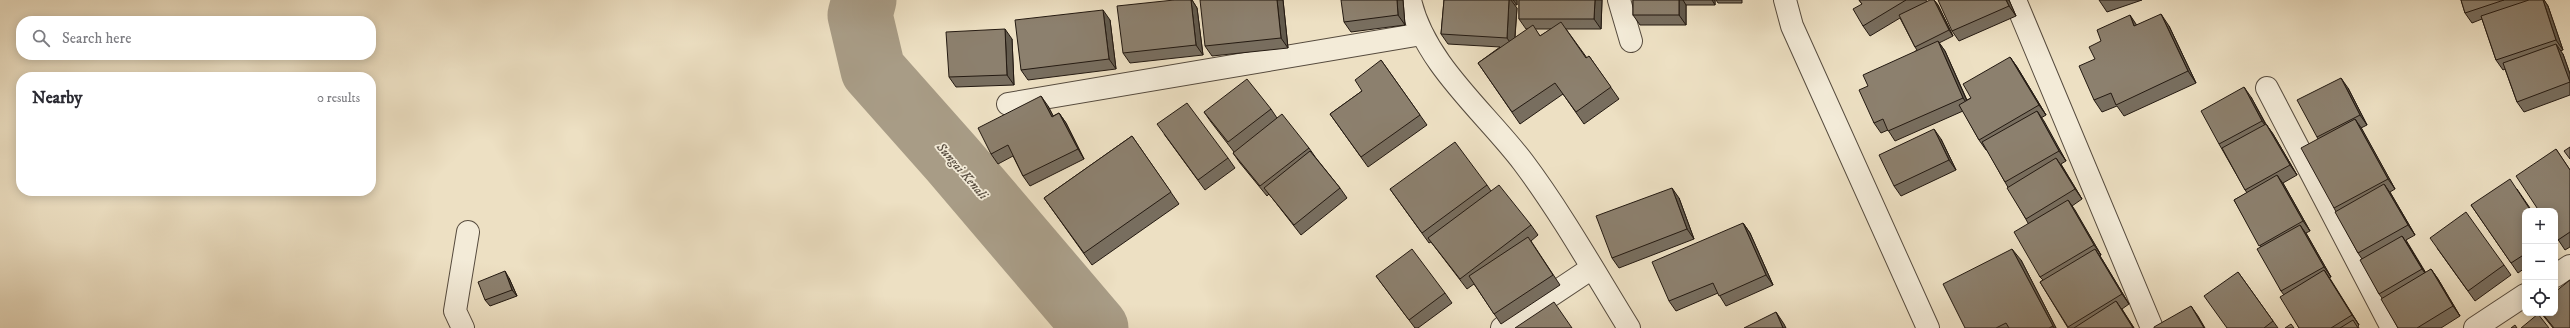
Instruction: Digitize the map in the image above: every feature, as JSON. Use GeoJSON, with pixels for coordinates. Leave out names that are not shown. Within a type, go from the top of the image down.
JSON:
{"type":"FeatureCollection","features":[{"type":"Feature","properties":{"kind":"street"},"geometry":{"type":"LineString","coordinates":[[1410,0],[1414,16],[1427,46],[1523,162],[1629,328]]}},
{"type":"Feature","properties":{"kind":"street"},"geometry":{"type":"LineString","coordinates":[[1619,0],[1631,40]]}},
{"type":"Feature","properties":{"kind":"street"},"geometry":{"type":"LineString","coordinates":[[1785,0],[1792,26],[1928,328]]}},
{"type":"Feature","properties":{"kind":"street"},"geometry":{"type":"LineString","coordinates":[[2015,0],[2152,328]]}},
{"type":"Feature","properties":{"kind":"street"},"geometry":{"type":"LineString","coordinates":[[1008,104],[1422,34]]}},
{"type":"Feature","properties":{"kind":"street"},"geometry":{"type":"LineString","coordinates":[[2267,88],[2392,328]]}},
{"type":"Feature","properties":{"kind":"street"},"geometry":{"type":"LineString","coordinates":[[463,328],[455,311],[468,232]]}},
{"type":"Feature","properties":{"kind":"street"},"geometry":{"type":"LineString","coordinates":[[2558,274],[2570,266]]}},
{"type":"Feature","properties":{"kind":"street"},"geometry":{"type":"LineString","coordinates":[[1502,328],[1592,268]]}},
{"type":"Feature","properties":{"kind":"street"},"geometry":{"type":"LineString","coordinates":[[2475,328],[2522,297]]}},
{"type":"Feature","properties":{"kind":"building"},"geometry":{"type":"Polygon","coordinates":[[[1174,0],[1191,0],[1196,45],[1123,53],[1117,6],[1174,0]]]}},
{"type":"Feature","properties":{"kind":"building"},"geometry":{"type":"Polygon","coordinates":[[[1200,0],[1277,0],[1281,38],[1205,46],[1200,0]]]}},
{"type":"Feature","properties":{"kind":"building"},"geometry":{"type":"Polygon","coordinates":[[[1341,0],[1397,0],[1398,15],[1344,22],[1341,0]]]}},
{"type":"Feature","properties":{"kind":"building"},"geometry":{"type":"Polygon","coordinates":[[[1444,0],[1509,0],[1507,38],[1441,34],[1444,0]]]}},
{"type":"Feature","properties":{"kind":"building"},"geometry":{"type":"Polygon","coordinates":[[[1519,0],[1595,0],[1594,19],[1519,19],[1519,0]]]}},
{"type":"Feature","properties":{"kind":"building"},"geometry":{"type":"Polygon","coordinates":[[[1633,0],[1679,0],[1679,15],[1633,15],[1633,0]]]}},
{"type":"Feature","properties":{"kind":"building"},"geometry":{"type":"Polygon","coordinates":[[[1859,0],[1906,0],[1863,26],[1853,9],[1862,4],[1859,0]]]}},
{"type":"Feature","properties":{"kind":"building"},"geometry":{"type":"Polygon","coordinates":[[[1930,0],[1934,0],[1949,30],[1915,47],[1899,15],[1930,0]]]}},
{"type":"Feature","properties":{"kind":"building"},"geometry":{"type":"Polygon","coordinates":[[[1938,0],[2006,0],[2009,6],[1952,31],[1938,0]]]}},
{"type":"Feature","properties":{"kind":"building"},"geometry":{"type":"Polygon","coordinates":[[[2461,0],[2504,0],[2465,13],[2461,0]]]}},
{"type":"Feature","properties":{"kind":"building"},"geometry":{"type":"Polygon","coordinates":[[[2529,0],[2543,0],[2556,40],[2496,60],[2481,16],[2529,0]]]}},
{"type":"Feature","properties":{"kind":"building"},"geometry":{"type":"Polygon","coordinates":[[[1103,10],[1109,59],[1021,70],[1015,20],[1103,10]]]}},
{"type":"Feature","properties":{"kind":"building"},"geometry":{"type":"Polygon","coordinates":[[[2161,14],[2188,71],[2116,105],[2111,93],[2094,100],[2079,66],[2095,59],[2089,47],[2101,41],[2097,30],[2130,15],[2134,26],[2161,14]]]}},
{"type":"Feature","properties":{"kind":"building"},"geometry":{"type":"Polygon","coordinates":[[[1561,22],[1586,58],[1589,56],[1611,87],[1576,112],[1555,83],[1512,112],[1478,63],[1533,25],[1540,36],[1561,22]]]}},
{"type":"Feature","properties":{"kind":"building"},"geometry":{"type":"Polygon","coordinates":[[[1005,29],[1007,75],[949,77],[946,32],[1005,29]]]}},
{"type":"Feature","properties":{"kind":"building"},"geometry":{"type":"Polygon","coordinates":[[[1938,41],[1963,98],[1888,131],[1883,119],[1874,123],[1859,90],[1868,86],[1863,75],[1938,41]]]}},
{"type":"Feature","properties":{"kind":"building"},"geometry":{"type":"Polygon","coordinates":[[[2556,44],[2570,82],[2517,102],[2503,63],[2556,44]]]}},
{"type":"Feature","properties":{"kind":"building"},"geometry":{"type":"Polygon","coordinates":[[[2010,57],[2039,105],[1979,140],[1959,105],[1971,98],[1963,84],[2010,57]]]}},
{"type":"Feature","properties":{"kind":"building"},"geometry":{"type":"Polygon","coordinates":[[[1381,60],[1420,115],[1361,157],[1330,114],[1362,91],[1355,80],[1381,60]]]}},
{"type":"Feature","properties":{"kind":"building"},"geometry":{"type":"Polygon","coordinates":[[[2341,78],[2360,115],[2317,137],[2297,100],[2341,78]]]}},
{"type":"Feature","properties":{"kind":"building"},"geometry":{"type":"Polygon","coordinates":[[[1247,79],[1271,109],[1228,142],[1204,112],[1247,79]]]}},
{"type":"Feature","properties":{"kind":"building"},"geometry":{"type":"Polygon","coordinates":[[[2244,87],[2262,121],[2219,144],[2201,111],[2244,87]]]}},
{"type":"Feature","properties":{"kind":"building"},"geometry":{"type":"Polygon","coordinates":[[[1041,96],[1052,117],[1059,113],[1078,149],[1023,176],[1008,145],[991,154],[978,128],[1041,96]]]}},
{"type":"Feature","properties":{"kind":"building"},"geometry":{"type":"Polygon","coordinates":[[[1187,103],[1228,158],[1198,180],[1157,124],[1187,103]]]}},
{"type":"Feature","properties":{"kind":"building"},"geometry":{"type":"Polygon","coordinates":[[[2037,111],[2059,151],[2005,182],[1982,142],[2037,111]]]}},
{"type":"Feature","properties":{"kind":"building"},"geometry":{"type":"Polygon","coordinates":[[[1282,114],[1309,148],[1260,186],[1233,153],[1282,114]]]}},
{"type":"Feature","properties":{"kind":"building"},"geometry":{"type":"Polygon","coordinates":[[[2355,119],[2388,179],[2334,208],[2301,148],[2355,119]]]}},
{"type":"Feature","properties":{"kind":"building"},"geometry":{"type":"Polygon","coordinates":[[[2266,124],[2290,165],[2245,190],[2222,148],[2266,124]]]}},
{"type":"Feature","properties":{"kind":"building"},"geometry":{"type":"Polygon","coordinates":[[[1934,129],[1949,160],[1894,186],[1879,155],[1934,129]]]}},
{"type":"Feature","properties":{"kind":"building"},"geometry":{"type":"Polygon","coordinates":[[[1132,136],[1171,192],[1084,253],[1044,198],[1132,136]]]}},
{"type":"Feature","properties":{"kind":"building"},"geometry":{"type":"Polygon","coordinates":[[[1455,142],[1487,185],[1422,233],[1390,189],[1455,142]]]}},
{"type":"Feature","properties":{"kind":"building"},"geometry":{"type":"Polygon","coordinates":[[[2570,147],[2570,159],[2564,151],[2570,147]]]}},
{"type":"Feature","properties":{"kind":"building"},"geometry":{"type":"Polygon","coordinates":[[[2556,149],[2570,170],[2570,232],[2558,240],[2558,208],[2537,208],[2516,176],[2556,149]]]}},
{"type":"Feature","properties":{"kind":"building"},"geometry":{"type":"Polygon","coordinates":[[[1310,151],[1340,188],[1294,225],[1264,188],[1310,151]]]}},
{"type":"Feature","properties":{"kind":"building"},"geometry":{"type":"Polygon","coordinates":[[[2056,158],[2075,189],[2026,219],[2007,188],[2056,158]]]}},
{"type":"Feature","properties":{"kind":"building"},"geometry":{"type":"Polygon","coordinates":[[[2277,175],[2303,221],[2259,246],[2234,200],[2277,175]]]}},
{"type":"Feature","properties":{"kind":"building"},"geometry":{"type":"Polygon","coordinates":[[[2510,179],[2529,208],[2522,208],[2522,256],[2511,263],[2471,205],[2510,179]]]}},
{"type":"Feature","properties":{"kind":"building"},"geometry":{"type":"Polygon","coordinates":[[[2384,184],[2408,225],[2358,253],[2335,212],[2384,184]]]}},
{"type":"Feature","properties":{"kind":"building"},"geometry":{"type":"Polygon","coordinates":[[[1499,185],[1531,225],[1460,279],[1428,238],[1499,185]]]}},
{"type":"Feature","properties":{"kind":"building"},"geometry":{"type":"Polygon","coordinates":[[[1672,188],[1687,229],[1612,258],[1596,216],[1672,188]]]}},
{"type":"Feature","properties":{"kind":"building"},"geometry":{"type":"Polygon","coordinates":[[[2068,200],[2094,245],[2040,277],[2014,232],[2068,200]]]}},
{"type":"Feature","properties":{"kind":"building"},"geometry":{"type":"Polygon","coordinates":[[[2466,212],[2504,265],[2468,291],[2430,238],[2466,212]]]}},
{"type":"Feature","properties":{"kind":"building"},"geometry":{"type":"Polygon","coordinates":[[[1743,223],[1766,275],[1719,296],[1713,283],[1669,301],[1652,262],[1743,223]]]}},
{"type":"Feature","properties":{"kind":"building"},"geometry":{"type":"Polygon","coordinates":[[[2300,225],[2324,267],[2281,291],[2257,249],[2300,225]]]}},
{"type":"Feature","properties":{"kind":"building"},"geometry":{"type":"Polygon","coordinates":[[[2402,236],[2422,269],[2379,294],[2360,260],[2402,236]]]}},
{"type":"Feature","properties":{"kind":"building"},"geometry":{"type":"Polygon","coordinates":[[[1528,237],[1553,275],[1494,314],[1469,276],[1528,237]]]}},
{"type":"Feature","properties":{"kind":"building"},"geometry":{"type":"Polygon","coordinates":[[[1412,249],[1445,293],[1409,320],[1376,276],[1412,249]]]}},
{"type":"Feature","properties":{"kind":"building"},"geometry":{"type":"Polygon","coordinates":[[[2012,249],[2053,326],[2049,328],[2009,328],[2006,323],[1996,328],[1965,328],[1943,284],[2012,249]]]}},
{"type":"Feature","properties":{"kind":"building"},"geometry":{"type":"Polygon","coordinates":[[[2095,249],[2122,294],[2068,327],[2040,282],[2095,249]]]}},
{"type":"Feature","properties":{"kind":"building"},"geometry":{"type":"Polygon","coordinates":[[[2431,269],[2453,306],[2417,328],[2398,328],[2381,299],[2431,269]]]}},
{"type":"Feature","properties":{"kind":"building"},"geometry":{"type":"Polygon","coordinates":[[[2324,270],[2352,315],[2331,328],[2299,328],[2280,297],[2324,270]]]}},
{"type":"Feature","properties":{"kind":"building"},"geometry":{"type":"Polygon","coordinates":[[[505,271],[512,290],[485,300],[478,282],[505,271]]]}},
{"type":"Feature","properties":{"kind":"building"},"geometry":{"type":"Polygon","coordinates":[[[2238,272],[2273,321],[2264,328],[2227,328],[2204,296],[2238,272]]]}},
{"type":"Feature","properties":{"kind":"building"},"geometry":{"type":"Polygon","coordinates":[[[2570,280],[2570,328],[2554,328],[2544,316],[2558,316],[2558,290],[2570,280]]]}},
{"type":"Feature","properties":{"kind":"building"},"geometry":{"type":"Polygon","coordinates":[[[2116,301],[2133,328],[2074,328],[2116,301]]]}},
{"type":"Feature","properties":{"kind":"building"},"geometry":{"type":"Polygon","coordinates":[[[1554,302],[1572,328],[1515,328],[1554,302]]]}},
{"type":"Feature","properties":{"kind":"building"},"geometry":{"type":"Polygon","coordinates":[[[2191,306],[2204,328],[2154,328],[2154,327],[2191,306]]]}},
{"type":"Feature","properties":{"kind":"building"},"geometry":{"type":"Polygon","coordinates":[[[1776,312],[1783,328],[1744,328],[1776,312]]]}},
{"type":"Feature","properties":{"kind":"building"},"geometry":{"type":"Polygon","coordinates":[[[2536,316],[2540,316],[2549,328],[2521,328],[2536,316]]]}},
{"type":"Feature","properties":{"kind":"building"},"geometry":{"type":"Polygon","coordinates":[[[2353,320],[2358,328],[2340,328],[2353,320]]]}},
{"type":"Feature","properties":{"kind":"building"},"geometry":{"type":"Polygon","coordinates":[[[2291,324],[2294,328],[2285,328],[2291,324]]]}},
{"type":"Feature","properties":{"kind":"waterway","name":"Sungai Kenali"},"geometry":{"type":"LineString","coordinates":[[864,0],[860,15],[873,70],[952,159],[1096,328]]}}]}
